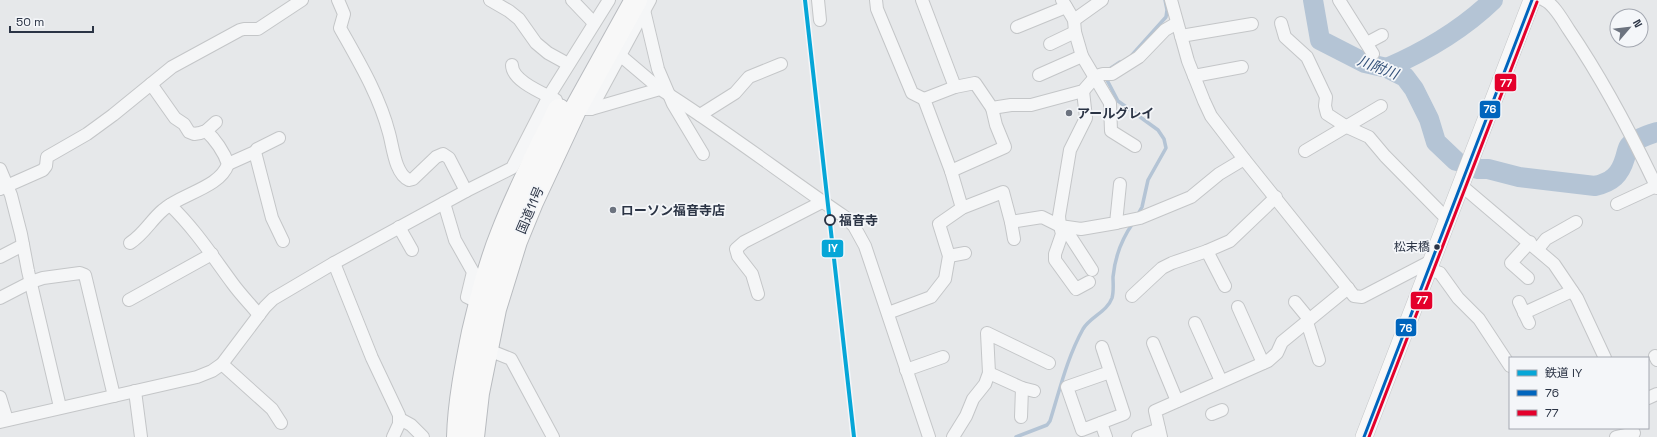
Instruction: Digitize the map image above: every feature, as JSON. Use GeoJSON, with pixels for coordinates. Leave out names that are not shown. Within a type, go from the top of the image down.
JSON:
{"type":"FeatureCollection","features":[{"type":"Feature","properties":{"kind":"highway","name":"国道11号"},"geometry":{"type":"LineString","coordinates":[[458,437],[463,384],[487,307],[532,202],[571,100],[619,0]]}},
{"type":"Feature","properties":{"kind":"highway","name":"国道11号"},"geometry":{"type":"LineString","coordinates":[[571,100],[643,3]]}},
{"type":"Feature","properties":{"kind":"highway","name":"国道11号"},"geometry":{"type":"LineString","coordinates":[[473,437],[478,393],[486,349],[487,307]]}},
{"type":"Feature","properties":{"kind":"main road"},"geometry":{"type":"LineString","coordinates":[[1364,437],[1532,0]]}},
{"type":"Feature","properties":{"kind":"street"},"geometry":{"type":"LineString","coordinates":[[4,187],[43,170],[46,166],[47,157],[87,134],[113,115],[164,73],[187,58],[240,30],[258,29],[302,0]]}},
{"type":"Feature","properties":{"kind":"street"},"geometry":{"type":"LineString","coordinates":[[338,0],[344,14],[340,28],[372,86],[390,134],[396,161],[405,178],[409,180],[413,179],[436,157],[443,154],[449,158],[466,191]]}},
{"type":"Feature","properties":{"kind":"street"},"geometry":{"type":"LineString","coordinates":[[490,0],[519,19],[536,43],[548,53],[568,64]]}},
{"type":"Feature","properties":{"kind":"street"},"geometry":{"type":"LineString","coordinates":[[572,0],[594,23]]}},
{"type":"Feature","properties":{"kind":"street"},"geometry":{"type":"LineString","coordinates":[[571,100],[568,64],[608,0]]}},
{"type":"Feature","properties":{"kind":"street"},"geometry":{"type":"LineString","coordinates":[[818,0],[820,20]]}},
{"type":"Feature","properties":{"kind":"street"},"geometry":{"type":"LineString","coordinates":[[876,0],[877,9],[912,93],[924,98],[955,86],[975,83],[992,108],[996,125],[1005,147],[951,171]]}},
{"type":"Feature","properties":{"kind":"street"},"geometry":{"type":"LineString","coordinates":[[922,0],[955,86]]}},
{"type":"Feature","properties":{"kind":"street"},"geometry":{"type":"LineString","coordinates":[[1050,44],[1075,26],[1102,0]]}},
{"type":"Feature","properties":{"kind":"street"},"geometry":{"type":"LineString","coordinates":[[1171,0],[1194,76],[1211,116],[1354,296],[1362,297],[1431,265],[1440,273],[1458,298],[1479,319],[1509,364]]}},
{"type":"Feature","properties":{"kind":"street"},"geometry":{"type":"LineString","coordinates":[[1339,0],[1370,49],[1382,36]]}},
{"type":"Feature","properties":{"kind":"street"},"geometry":{"type":"LineString","coordinates":[[1544,0],[1548,2],[1581,47],[1602,80],[1631,134],[1656,187],[1617,204]]}},
{"type":"Feature","properties":{"kind":"street"},"geometry":{"type":"LineString","coordinates":[[0,397],[4,421],[60,407],[135,392],[197,377],[212,371],[222,364],[272,299],[399,227],[512,168],[571,100],[621,56],[643,3]]}},
{"type":"Feature","properties":{"kind":"street"},"geometry":{"type":"LineString","coordinates":[[643,3],[664,91],[703,154]]}},
{"type":"Feature","properties":{"kind":"street"},"geometry":{"type":"LineString","coordinates":[[1017,27],[1064,4],[1075,26],[1082,56],[1104,75],[1110,103],[1111,131],[1136,146]]}},
{"type":"Feature","properties":{"kind":"street"},"geometry":{"type":"LineString","coordinates":[[992,108],[1011,105],[1030,105],[1083,91],[1104,75],[1139,57],[1159,35],[1177,23]]}},
{"type":"Feature","properties":{"kind":"street"},"geometry":{"type":"LineString","coordinates":[[1281,23],[1285,37],[1307,57],[1326,97],[1325,106],[1327,114],[1347,128],[1369,138],[1448,220]]}},
{"type":"Feature","properties":{"kind":"street"},"geometry":{"type":"LineString","coordinates":[[1181,36],[1252,24]]}},
{"type":"Feature","properties":{"kind":"street"},"geometry":{"type":"LineString","coordinates":[[621,56],[664,91],[845,218],[854,226],[871,264],[929,437]]}},
{"type":"Feature","properties":{"kind":"street"},"geometry":{"type":"LineString","coordinates":[[1039,75],[1082,56]]}},
{"type":"Feature","properties":{"kind":"street"},"geometry":{"type":"LineString","coordinates":[[686,128],[735,93],[749,77],[781,64]]}},
{"type":"Feature","properties":{"kind":"street"},"geometry":{"type":"LineString","coordinates":[[512,65],[512,71],[516,76],[536,90],[571,100],[664,91]]}},
{"type":"Feature","properties":{"kind":"street"},"geometry":{"type":"LineString","coordinates":[[1194,76],[1242,67]]}},
{"type":"Feature","properties":{"kind":"street"},"geometry":{"type":"LineString","coordinates":[[151,84],[175,118],[184,124],[190,132],[194,134],[206,130],[216,122]]}},
{"type":"Feature","properties":{"kind":"street"},"geometry":{"type":"LineString","coordinates":[[1011,222],[1042,217],[1060,226],[1068,233],[1090,276],[1076,289],[1057,264],[1055,254],[1062,234],[1060,226],[1059,216],[1070,150],[1086,118],[1083,91]]}},
{"type":"Feature","properties":{"kind":"street"},"geometry":{"type":"LineString","coordinates":[[924,98],[951,171],[962,208]]}},
{"type":"Feature","properties":{"kind":"street"},"geometry":{"type":"LineString","coordinates":[[1305,151],[1347,128],[1381,106]]}},
{"type":"Feature","properties":{"kind":"street"},"geometry":{"type":"LineString","coordinates":[[206,130],[226,158],[228,164]]}},
{"type":"Feature","properties":{"kind":"street"},"geometry":{"type":"LineString","coordinates":[[130,243],[141,235],[163,210],[216,179],[223,173],[228,164],[255,152],[257,149],[279,138]]}},
{"type":"Feature","properties":{"kind":"street"},"geometry":{"type":"LineString","coordinates":[[255,152],[272,218],[283,241]]}},
{"type":"Feature","properties":{"kind":"street"},"geometry":{"type":"LineString","coordinates":[[1060,226],[1081,229],[1135,219],[1193,196],[1219,174],[1244,159]]}},
{"type":"Feature","properties":{"kind":"street"},"geometry":{"type":"LineString","coordinates":[[0,169],[4,187],[11,195],[60,407]]}},
{"type":"Feature","properties":{"kind":"street"},"geometry":{"type":"LineString","coordinates":[[1463,182],[1554,264],[1572,291],[1604,357]]}},
{"type":"Feature","properties":{"kind":"street"},"geometry":{"type":"LineString","coordinates":[[1116,223],[1120,184]]}},
{"type":"Feature","properties":{"kind":"street"},"geometry":{"type":"LineString","coordinates":[[888,312],[931,297],[945,279],[949,256],[939,224],[962,208],[1003,192],[1014,239]]}},
{"type":"Feature","properties":{"kind":"street"},"geometry":{"type":"LineString","coordinates":[[1132,296],[1162,268],[1230,241],[1276,197]]}},
{"type":"Feature","properties":{"kind":"street"},"geometry":{"type":"LineString","coordinates":[[758,294],[752,274],[738,256],[736,250],[744,242],[822,202]]}},
{"type":"Feature","properties":{"kind":"street"},"geometry":{"type":"LineString","coordinates":[[444,203],[456,240],[472,272],[467,297],[487,307]]}},
{"type":"Feature","properties":{"kind":"street"},"geometry":{"type":"LineString","coordinates":[[170,205],[186,221],[234,285],[259,315]]}},
{"type":"Feature","properties":{"kind":"street"},"geometry":{"type":"LineString","coordinates":[[1528,278],[1511,263],[1534,246],[1576,222]]}},
{"type":"Feature","properties":{"kind":"street"},"geometry":{"type":"LineString","coordinates":[[399,227],[412,250]]}},
{"type":"Feature","properties":{"kind":"street"},"geometry":{"type":"LineString","coordinates":[[0,257],[23,245]]}},
{"type":"Feature","properties":{"kind":"street"},"geometry":{"type":"LineString","coordinates":[[1207,251],[1225,286]]}},
{"type":"Feature","properties":{"kind":"street"},"geometry":{"type":"LineString","coordinates":[[949,256],[965,253]]}},
{"type":"Feature","properties":{"kind":"street"},"geometry":{"type":"LineString","coordinates":[[129,300],[212,254]]}},
{"type":"Feature","properties":{"kind":"street"},"geometry":{"type":"LineString","coordinates":[[334,263],[372,358],[400,419],[411,425],[423,437]]}},
{"type":"Feature","properties":{"kind":"street"},"geometry":{"type":"LineString","coordinates":[[0,298],[31,282],[43,278],[80,273],[85,275],[114,396]]}},
{"type":"Feature","properties":{"kind":"street"},"geometry":{"type":"LineString","coordinates":[[1138,437],[1160,433],[1155,410],[1274,357],[1282,342],[1348,288]]}},
{"type":"Feature","properties":{"kind":"street"},"geometry":{"type":"LineString","coordinates":[[1519,302],[1527,318],[1572,291]]}},
{"type":"Feature","properties":{"kind":"street"},"geometry":{"type":"LineString","coordinates":[[1295,302],[1308,321],[1319,360]]}},
{"type":"Feature","properties":{"kind":"street"},"geometry":{"type":"LineString","coordinates":[[1238,307],[1263,363]]}},
{"type":"Feature","properties":{"kind":"street"},"geometry":{"type":"LineString","coordinates":[[1195,323],[1221,381]]}},
{"type":"Feature","properties":{"kind":"street"},"geometry":{"type":"LineString","coordinates":[[953,437],[966,416],[973,399],[985,384],[989,373],[987,333],[1046,358]]}},
{"type":"Feature","properties":{"kind":"street"},"geometry":{"type":"LineString","coordinates":[[1153,343],[1177,401]]}},
{"type":"Feature","properties":{"kind":"street"},"geometry":{"type":"LineString","coordinates":[[1102,347],[1124,414],[1082,430],[1068,386],[1110,372]]}},
{"type":"Feature","properties":{"kind":"street"},"geometry":{"type":"LineString","coordinates":[[486,349],[511,358],[553,437]]}},
{"type":"Feature","properties":{"kind":"street"},"geometry":{"type":"LineString","coordinates":[[906,370],[943,357]]}},
{"type":"Feature","properties":{"kind":"street"},"geometry":{"type":"LineString","coordinates":[[222,364],[272,408],[281,423]]}},
{"type":"Feature","properties":{"kind":"street"},"geometry":{"type":"LineString","coordinates":[[989,373],[1028,390],[1021,417]]}},
{"type":"Feature","properties":{"kind":"street"},"geometry":{"type":"LineString","coordinates":[[135,392],[141,437]]}},
{"type":"Feature","properties":{"kind":"street"},"geometry":{"type":"LineString","coordinates":[[393,437],[400,419]]}},
{"type":"Feature","properties":{"kind":"street"},"geometry":{"type":"LineString","coordinates":[[1101,423],[1106,437]]}},
{"type":"Feature","properties":{"kind":"street"},"geometry":{"type":"LineString","coordinates":[[1616,437],[1634,433]]}},
{"type":"Feature","properties":{"kind":"waterway"},"geometry":{"type":"LineString","coordinates":[[1132,55],[1166,17],[1167,10],[1165,0]]}},
{"type":"Feature","properties":{"kind":"waterway","name":"川附川"},"geometry":{"type":"LineString","coordinates":[[1313,0],[1320,40],[1365,63],[1387,68],[1405,77],[1414,89],[1429,119],[1436,142],[1456,161]]}},
{"type":"Feature","properties":{"kind":"waterway"},"geometry":{"type":"LineString","coordinates":[[1387,68],[1443,39],[1469,21],[1493,0]]}},
{"type":"Feature","properties":{"kind":"waterway"},"geometry":{"type":"LineString","coordinates":[[1108,70],[1120,62]]}},
{"type":"Feature","properties":{"kind":"waterway"},"geometry":{"type":"LineString","coordinates":[[1108,76],[1107,80],[1118,101],[1158,130],[1164,139],[1166,148],[1148,180],[1142,207],[1137,216]]}},
{"type":"Feature","properties":{"kind":"waterway","name":"川附川"},"geometry":{"type":"LineString","coordinates":[[1477,169],[1488,169],[1519,177],[1595,186],[1611,180],[1618,173],[1623,164],[1628,147],[1635,141],[1657,132]]}},
{"type":"Feature","properties":{"kind":"waterway"},"geometry":{"type":"LineString","coordinates":[[1016,437],[1047,425],[1050,421],[1064,374],[1077,340],[1086,325],[1110,303],[1112,298],[1113,277],[1117,255],[1122,242],[1133,223]]}},
{"type":"Feature","properties":{"kind":"rail line","name":"IY"},"geometry":{"type":"LineString","coordinates":[[805,0],[854,437]]}},
{"type":"Feature","properties":{"kind":"transit line","name":"76"},"geometry":{"type":"LineString","coordinates":[[1364,437],[1532,0]]}},
{"type":"Feature","properties":{"kind":"transit line","name":"77"},"geometry":{"type":"LineString","coordinates":[[1369,437],[1537,2]]}},
{"type":"Feature","properties":{"kind":"place","name":"アールグレイ"},"geometry":{"type":"Point","coordinates":[1069,113]}},
{"type":"Feature","properties":{"kind":"place","name":"ローソン福音寺店"},"geometry":{"type":"Point","coordinates":[613,210]}},
{"type":"Feature","properties":{"kind":"place","name":"福音寺"},"geometry":{"type":"Point","coordinates":[830,220]}},
{"type":"Feature","properties":{"kind":"place","name":"松末橋"},"geometry":{"type":"Point","coordinates":[1437,247]}}]}
